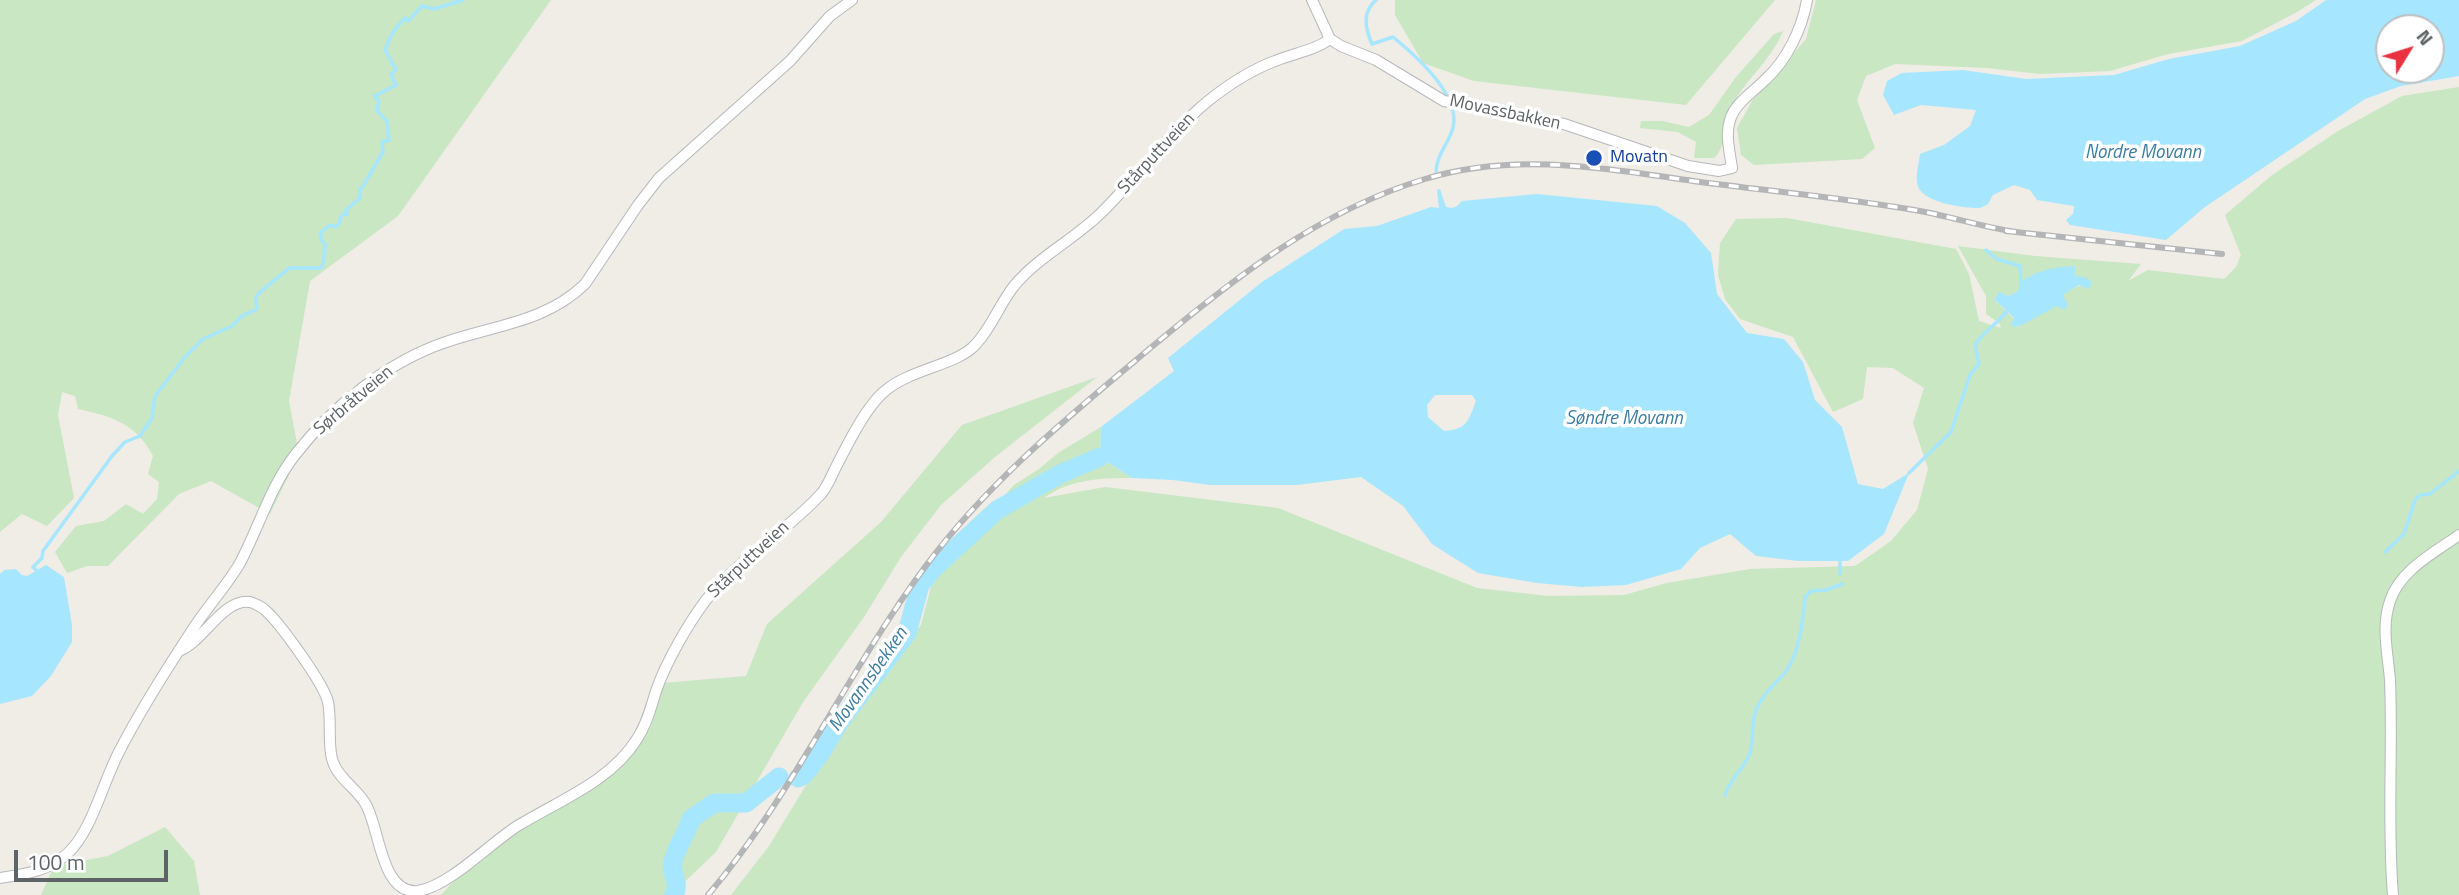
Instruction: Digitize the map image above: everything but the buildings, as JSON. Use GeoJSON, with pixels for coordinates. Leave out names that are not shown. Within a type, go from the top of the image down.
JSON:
{"type":"FeatureCollection","features":[{"type":"Feature","properties":{"kind":"street","name":"Sørbråtveien"},"geometry":{"type":"LineString","coordinates":[[0,878],[51,865],[76,845],[89,822],[120,750],[158,684],[240,562],[272,493],[291,461],[334,414],[370,382],[401,361],[449,341],[534,317],[576,293],[659,178],[790,61],[830,16],[852,0]]}},
{"type":"Feature","properties":{"kind":"street"},"geometry":{"type":"LineString","coordinates":[[1312,0],[1330,39]]}},
{"type":"Feature","properties":{"kind":"street","name":"Movassbakken"},"geometry":{"type":"LineString","coordinates":[[1330,39],[1376,60],[1448,101],[1564,124],[1688,166],[1718,171],[1732,168],[1728,130],[1734,110],[1774,72],[1804,16],[1807,0]]}},
{"type":"Feature","properties":{"kind":"street","name":"Stårputtveien"},"geometry":{"type":"LineString","coordinates":[[181,650],[195,642],[234,605],[249,602],[265,609],[302,656],[327,695],[332,762],[369,810],[393,881],[404,891],[413,892],[435,885],[519,825],[584,789],[630,749],[648,718],[666,669],[705,601],[736,569],[822,493],[855,433],[885,390],[917,372],[960,356],[973,348],[994,323],[1015,285],[1044,258],[1100,214],[1134,179],[1152,154],[1207,102],[1262,66],[1316,48],[1330,39]]}},
{"type":"Feature","properties":{"kind":"street"},"geometry":{"type":"LineString","coordinates":[[2393,895],[2390,861],[2390,679],[2386,617],[2390,598],[2405,576],[2425,558],[2459,536]]}},
{"type":"Feature","properties":{"kind":"green space"},"geometry":{"type":"Polygon","coordinates":[[[0,0],[551,0],[398,216],[310,281],[289,401],[299,454],[270,514],[211,481],[179,494],[108,566],[87,566],[67,573],[55,552],[76,526],[104,521],[126,504],[143,514],[157,499],[159,482],[148,474],[153,456],[139,436],[122,423],[78,409],[75,396],[62,392],[58,415],[74,498],[47,526],[22,514],[0,532],[0,0]]]}},
{"type":"Feature","properties":{"kind":"green space"},"geometry":{"type":"Polygon","coordinates":[[[1395,0],[1775,0],[1686,105],[1474,81],[1423,63],[1395,15],[1395,0]]]}},
{"type":"Feature","properties":{"kind":"green space"},"geometry":{"type":"Polygon","coordinates":[[[1816,0],[2316,0],[2242,41],[2168,54],[2110,71],[2040,74],[1987,68],[1895,64],[1866,76],[1857,100],[1875,148],[1862,159],[1754,165],[1741,155],[1737,128],[1752,101],[1806,39],[1816,0]]]}},
{"type":"Feature","properties":{"kind":"green space"},"geometry":{"type":"Polygon","coordinates":[[[1783,31],[1772,52],[1743,88],[1731,108],[1721,148],[1714,158],[1694,158],[1696,142],[1678,132],[1640,128],[1641,121],[1662,121],[1689,127],[1709,115],[1736,77],[1774,34],[1783,31]]]}},
{"type":"Feature","properties":{"kind":"green space"},"geometry":{"type":"Polygon","coordinates":[[[2459,87],[2459,895],[731,895],[769,846],[831,744],[921,625],[932,583],[966,539],[980,530],[968,535],[1014,485],[1058,453],[1101,427],[1100,457],[1132,478],[1075,483],[1044,498],[1105,487],[1278,508],[1477,588],[1548,596],[1624,595],[1667,583],[1750,569],[1855,566],[1891,541],[1917,510],[1928,469],[1913,423],[1924,388],[1893,368],[1867,367],[1863,399],[1833,412],[1793,337],[1740,319],[1725,299],[1718,275],[1720,243],[1736,219],[1787,218],[1956,249],[1969,274],[1979,321],[2001,328],[1999,323],[1986,314],[1986,296],[1958,246],[2035,256],[2141,264],[2128,281],[2148,270],[2224,279],[2236,267],[2241,255],[2225,215],[2272,175],[2338,131],[2402,96],[2459,87]],[[2092,282],[2018,291],[2009,296],[1999,292],[1994,299],[2014,319],[2011,325],[2032,316],[2081,285],[2092,282]]]}},
{"type":"Feature","properties":{"kind":"green space"},"geometry":{"type":"Polygon","coordinates":[[[1097,377],[995,457],[941,505],[901,557],[864,617],[803,702],[716,852],[673,893],[674,895],[441,895],[467,868],[498,843],[590,787],[624,761],[649,730],[662,683],[746,676],[767,624],[881,522],[962,425],[1097,377]]]}},
{"type":"Feature","properties":{"kind":"green space"},"geometry":{"type":"Polygon","coordinates":[[[165,827],[194,861],[200,895],[41,895],[54,866],[108,856],[165,827]]]}},
{"type":"Feature","properties":{"kind":"water","name":"Nordre Movann"},"geometry":{"type":"Polygon","coordinates":[[[2326,0],[2459,0],[2459,76],[2445,78],[2445,14],[2375,14],[2375,84],[2413,84],[2365,99],[2205,207],[2166,240],[2070,225],[2066,220],[2073,214],[2074,206],[2037,200],[2030,190],[2014,185],[1993,195],[1988,204],[1980,208],[1943,203],[1925,195],[1917,182],[1920,154],[1944,145],[1970,126],[1976,110],[1921,105],[1894,115],[1883,95],[1887,81],[1902,73],[1963,70],[2026,79],[2114,75],[2169,59],[2240,46],[2296,21],[2326,0]]]}},
{"type":"Feature","properties":{"kind":"water","name":"Søndre Movann"},"geometry":{"type":"Polygon","coordinates":[[[1440,189],[1446,207],[1449,208],[1462,201],[1537,194],[1657,206],[1685,223],[1711,253],[1717,294],[1747,333],[1784,339],[1803,362],[1815,400],[1842,427],[1858,484],[1883,489],[1909,473],[1884,534],[1848,561],[1799,561],[1756,556],[1730,534],[1700,548],[1681,569],[1626,585],[1582,587],[1537,583],[1478,573],[1432,544],[1403,506],[1361,477],[1297,485],[1210,485],[1132,478],[1100,457],[1101,427],[1174,371],[1168,358],[1262,282],[1344,229],[1377,226],[1431,207],[1439,208],[1437,190],[1440,189]],[[1435,395],[1427,405],[1428,417],[1444,431],[1463,426],[1476,401],[1472,395],[1435,395]]]}},
{"type":"Feature","properties":{"kind":"water"},"geometry":{"type":"Polygon","coordinates":[[[2075,266],[2075,276],[2085,277],[2092,282],[2089,289],[2079,285],[2063,295],[2068,305],[2064,310],[2057,306],[2013,327],[2011,325],[2014,318],[1994,299],[1999,292],[2009,296],[2018,291],[2020,282],[2040,272],[2075,266]]]}},
{"type":"Feature","properties":{"kind":"water"},"geometry":{"type":"Polygon","coordinates":[[[46,565],[64,577],[72,642],[51,676],[32,696],[0,704],[0,574],[4,570],[16,569],[27,576],[46,565]]]}},
{"type":"Feature","properties":{"kind":"waterway"},"geometry":{"type":"LineString","coordinates":[[36,570],[33,567],[42,558],[43,551],[112,456],[125,442],[140,436],[152,418],[155,396],[185,357],[203,339],[232,326],[242,316],[257,309],[257,295],[289,268],[321,268],[326,245],[320,233],[330,225],[335,227],[339,224],[342,215],[347,214],[346,210],[360,198],[360,191],[383,152],[382,142],[389,140],[387,121],[377,111],[379,101],[375,96],[396,85],[391,74],[396,70],[385,50],[391,36],[405,18],[408,21],[422,6],[434,9],[463,0]]}},
{"type":"Feature","properties":{"kind":"waterway"},"geometry":{"type":"LineString","coordinates":[[1376,0],[1368,10],[1366,20],[1372,44],[1393,37],[1435,78],[1451,105],[1454,118],[1452,131],[1440,155],[1436,171]]}},
{"type":"Feature","properties":{"kind":"waterway"},"geometry":{"type":"LineString","coordinates":[[1986,250],[1997,259],[2020,266],[2021,283]]}},
{"type":"Feature","properties":{"kind":"waterway"},"geometry":{"type":"LineString","coordinates":[[1909,473],[1951,432],[1970,375],[1979,364],[1975,345],[2009,308]]}},
{"type":"Feature","properties":{"kind":"waterway","name":"Movannsbekken"},"geometry":{"type":"LineString","coordinates":[[798,778],[804,775],[820,754],[838,724],[907,633],[920,585],[934,568],[997,510],[1060,474],[1100,457]]}},
{"type":"Feature","properties":{"kind":"waterway"},"geometry":{"type":"LineString","coordinates":[[2385,552],[2404,534],[2415,500],[2420,495],[2430,494],[2459,471]]}},
{"type":"Feature","properties":{"kind":"waterway"},"geometry":{"type":"LineString","coordinates":[[1840,561],[1840,574]]}},
{"type":"Feature","properties":{"kind":"waterway"},"geometry":{"type":"LineString","coordinates":[[1725,795],[1750,753],[1756,710],[1795,655],[1805,597],[1811,591],[1826,590],[1842,584]]}},
{"type":"Feature","properties":{"kind":"waterway","name":"Movannsbekken"},"geometry":{"type":"LineString","coordinates":[[674,895],[676,886],[673,862],[691,819],[714,803],[746,803],[779,777]]}},
{"type":"Feature","properties":{"kind":"railway"},"geometry":{"type":"LineString","coordinates":[[708,895],[767,816],[897,607],[949,536],[975,507],[1059,426],[1212,298],[1278,250],[1348,209],[1425,179],[1458,171],[1525,164],[1558,165],[1625,171],[1863,202],[1920,211],[2016,232]]}},
{"type":"Feature","properties":{"kind":"railway"},"geometry":{"type":"LineString","coordinates":[[2006,231],[2222,254]]}},
{"type":"Feature","properties":{"kind":"place","name":"Movatn"},"geometry":{"type":"Point","coordinates":[1594,158]}}]}
